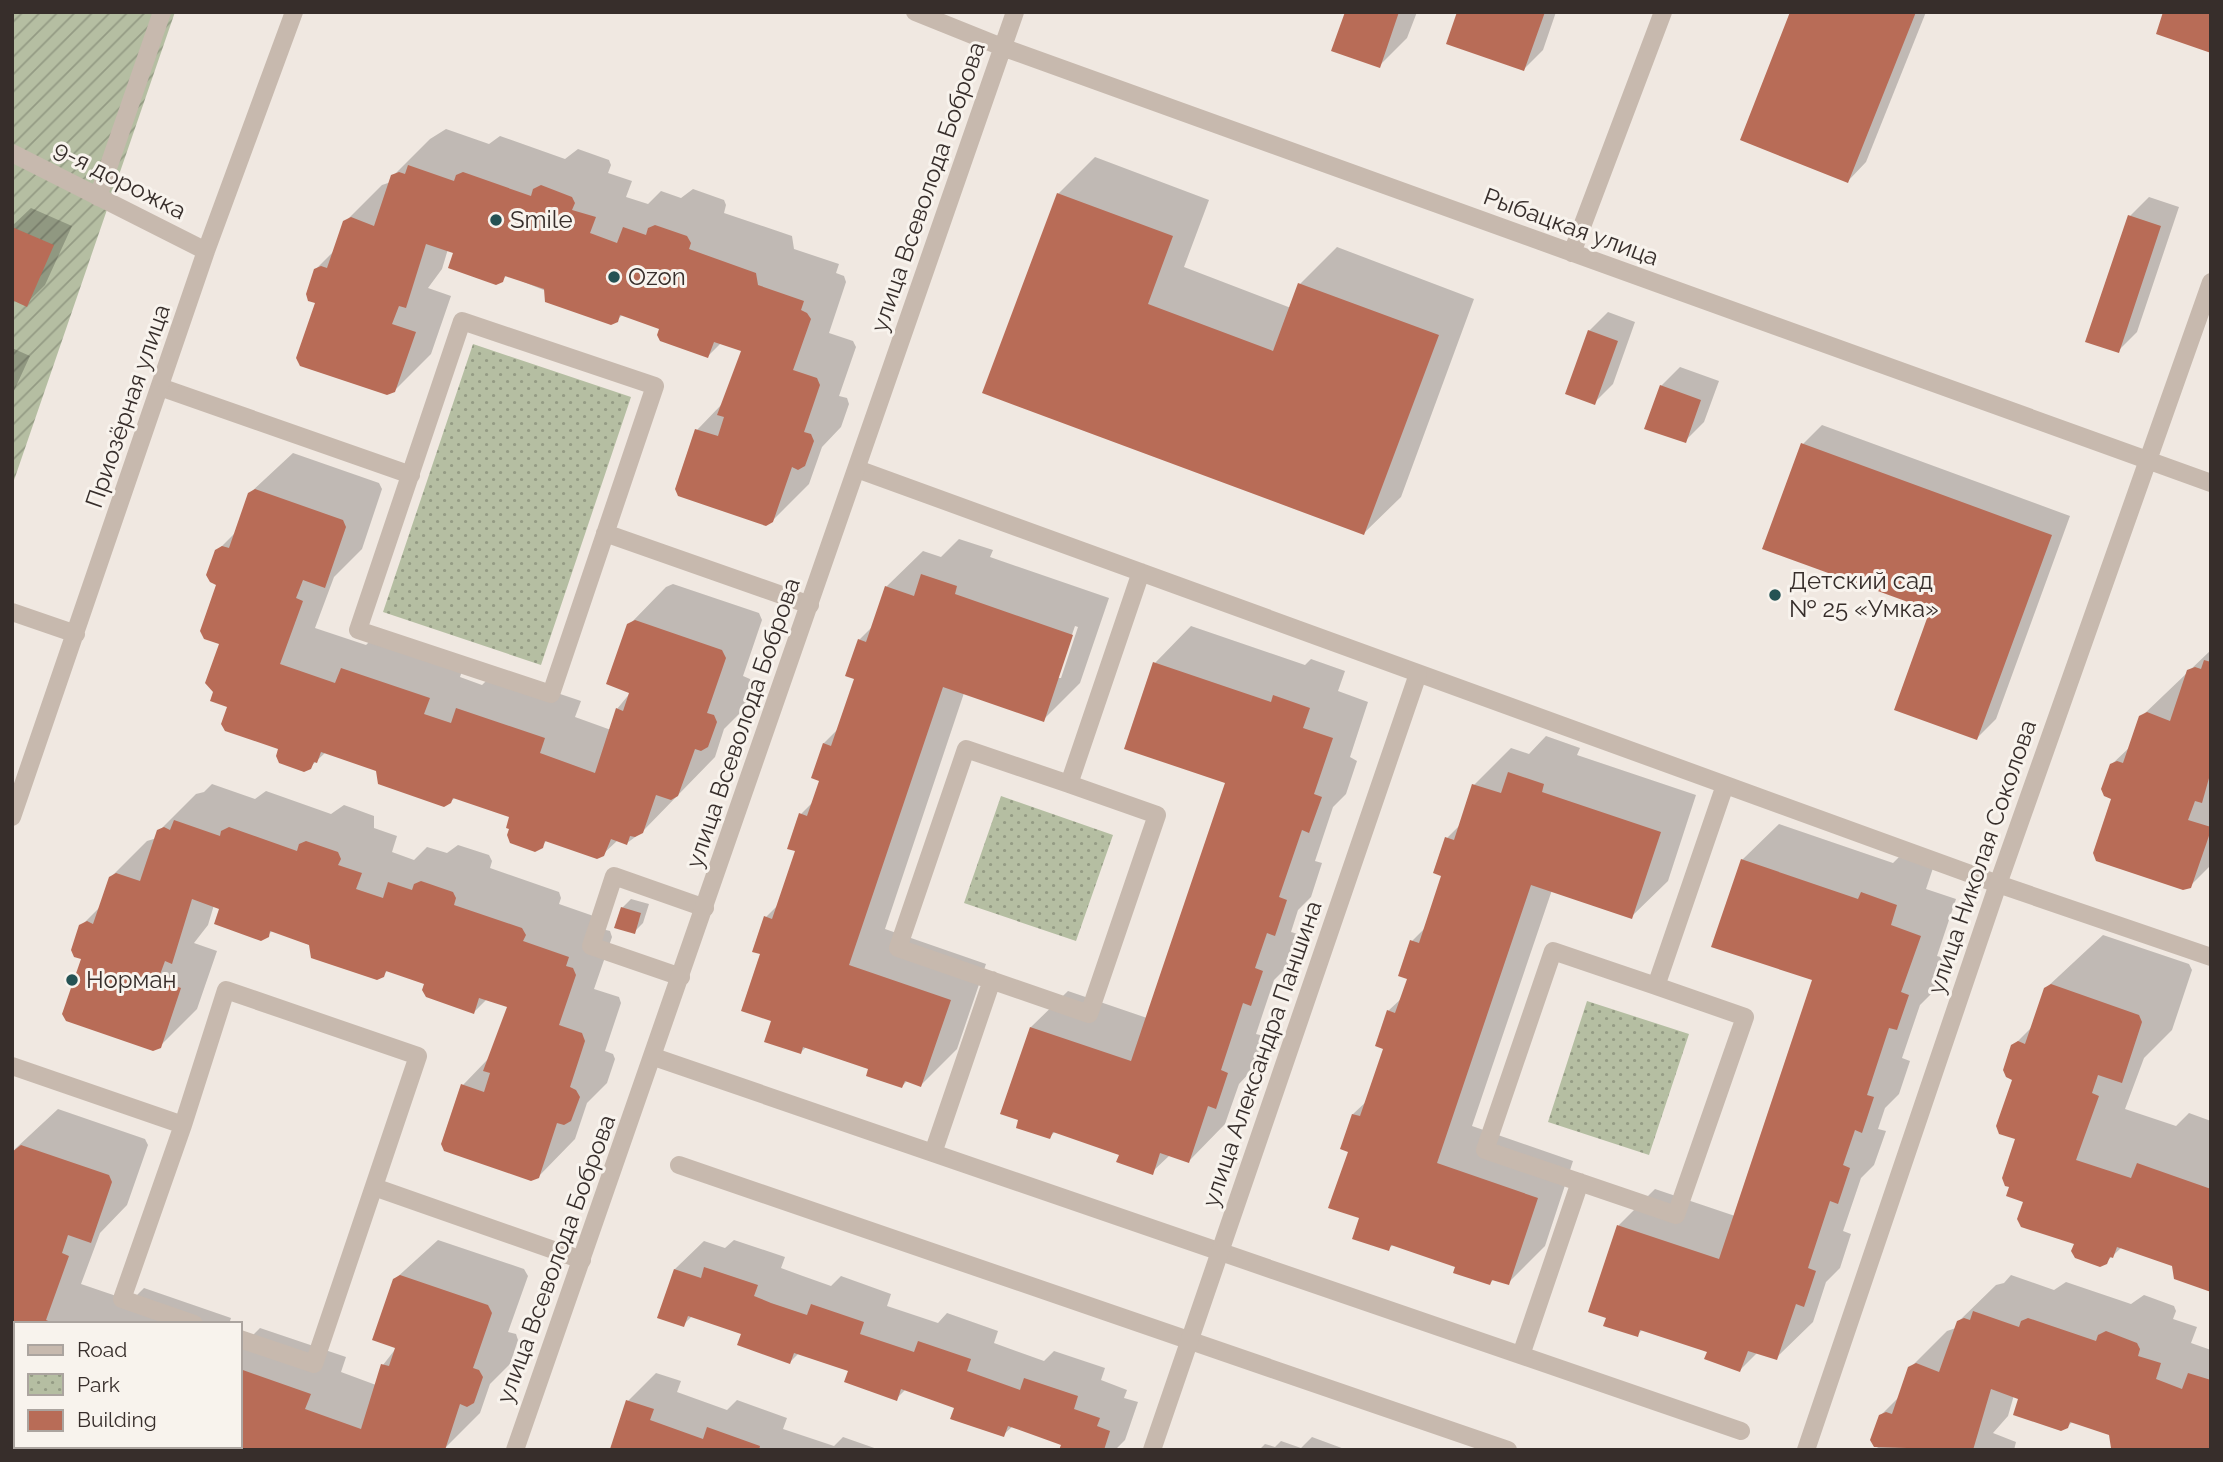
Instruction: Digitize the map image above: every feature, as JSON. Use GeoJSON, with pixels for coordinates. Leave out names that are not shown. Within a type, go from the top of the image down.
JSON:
{"type":"FeatureCollection","features":[{"type":"Feature","properties":{"kind":"street"},"geometry":{"type":"LineString","coordinates":[[98,197],[162,12]]}},
{"type":"Feature","properties":{"kind":"street","name":"Приозёрная улица"},"geometry":{"type":"LineString","coordinates":[[12,817],[206,251],[294,12]]}},
{"type":"Feature","properties":{"kind":"street","name":"Рыбацкая улица"},"geometry":{"type":"LineString","coordinates":[[915,12],[1002,47],[2211,483]]}},
{"type":"Feature","properties":{"kind":"street","name":"улица Всеволода Боброва"},"geometry":{"type":"LineString","coordinates":[[514,1450],[1015,12]]}},
{"type":"Feature","properties":{"kind":"street"},"geometry":{"type":"LineString","coordinates":[[1572,253],[1663,12]]}},
{"type":"Feature","properties":{"kind":"street","name":"9-я дорожка"},"geometry":{"type":"LineString","coordinates":[[12,153],[206,251]]}},
{"type":"Feature","properties":{"kind":"street","name":"улица Николая Соколова"},"geometry":{"type":"LineString","coordinates":[[1806,1450],[1998,884],[2211,282]]}},
{"type":"Feature","properties":{"kind":"street"},"geometry":{"type":"LineString","coordinates":[[463,321],[655,386],[551,694],[358,630],[411,475],[463,321]]}},
{"type":"Feature","properties":{"kind":"street"},"geometry":{"type":"LineString","coordinates":[[160,387],[411,475]]}},
{"type":"Feature","properties":{"kind":"street"},"geometry":{"type":"LineString","coordinates":[[857,469],[1998,884],[2211,957]]}},
{"type":"Feature","properties":{"kind":"street"},"geometry":{"type":"LineString","coordinates":[[605,533],[810,605]]}},
{"type":"Feature","properties":{"kind":"street"},"geometry":{"type":"LineString","coordinates":[[1069,784],[1141,572]]}},
{"type":"Feature","properties":{"kind":"street"},"geometry":{"type":"LineString","coordinates":[[12,612],[76,634]]}},
{"type":"Feature","properties":{"kind":"street","name":"улица Александра Паншина"},"geometry":{"type":"LineString","coordinates":[[1152,1450],[1418,674]]}},
{"type":"Feature","properties":{"kind":"street"},"geometry":{"type":"LineString","coordinates":[[966,749],[1069,784],[1157,815],[1089,1014],[898,948],[966,749]]}},
{"type":"Feature","properties":{"kind":"street"},"geometry":{"type":"LineString","coordinates":[[1656,986],[1725,785]]}},
{"type":"Feature","properties":{"kind":"street"},"geometry":{"type":"LineString","coordinates":[[681,977],[590,946],[614,876],[705,908]]}},
{"type":"Feature","properties":{"kind":"street"},"geometry":{"type":"LineString","coordinates":[[1553,951],[1656,986],[1745,1017],[1676,1216],[1485,1150],[1553,951]]}},
{"type":"Feature","properties":{"kind":"street"},"geometry":{"type":"LineString","coordinates":[[933,1153],[992,980]]}},
{"type":"Feature","properties":{"kind":"street"},"geometry":{"type":"LineString","coordinates":[[188,1322],[122,1299],[183,1125],[226,990],[418,1056],[314,1364],[242,1340]]}},
{"type":"Feature","properties":{"kind":"street"},"geometry":{"type":"LineString","coordinates":[[653,1057],[1741,1431]]}},
{"type":"Feature","properties":{"kind":"street"},"geometry":{"type":"LineString","coordinates":[[12,1066],[183,1125]]}},
{"type":"Feature","properties":{"kind":"street"},"geometry":{"type":"LineString","coordinates":[[679,1165],[1508,1450]]}},
{"type":"Feature","properties":{"kind":"street"},"geometry":{"type":"LineString","coordinates":[[1521,1355],[1580,1182]]}},
{"type":"Feature","properties":{"kind":"street"},"geometry":{"type":"LineString","coordinates":[[374,1187],[582,1260]]}},
{"type":"Feature","properties":{"kind":"green space"},"geometry":{"type":"Polygon","coordinates":[[[12,12],[175,12],[12,486],[12,12]]]}},
{"type":"Feature","properties":{"kind":"green space"},"geometry":{"type":"Polygon","coordinates":[[[473,344],[631,397],[541,665],[383,612],[473,344]]]}},
{"type":"Feature","properties":{"kind":"green space"},"geometry":{"type":"Polygon","coordinates":[[[1001,796],[1113,835],[1076,941],[964,903],[1001,796]]]}},
{"type":"Feature","properties":{"kind":"green space"},"geometry":{"type":"Polygon","coordinates":[[[1587,1001],[1689,1034],[1649,1155],[1548,1122],[1587,1001]]]}},
{"type":"Feature","properties":{"kind":"building"},"geometry":{"type":"Polygon","coordinates":[[[1345,12],[1399,12],[1380,68],[1331,51],[1345,12]]]}},
{"type":"Feature","properties":{"kind":"building"},"geometry":{"type":"Polygon","coordinates":[[[1457,12],[1545,12],[1524,71],[1446,44],[1457,12]]]}},
{"type":"Feature","properties":{"kind":"building"},"geometry":{"type":"Polygon","coordinates":[[[1790,12],[1916,12],[1848,183],[1740,140],[1790,12]]]}},
{"type":"Feature","properties":{"kind":"building"},"geometry":{"type":"Polygon","coordinates":[[[2163,12],[2211,12],[2211,53],[2156,34],[2163,12]]]}},
{"type":"Feature","properties":{"kind":"building"},"geometry":{"type":"Polygon","coordinates":[[[408,165],[454,181],[456,175],[463,172],[531,196],[533,189],[541,185],[572,197],[575,203],[572,210],[596,217],[590,233],[617,243],[623,227],[646,235],[648,228],[655,225],[687,236],[691,243],[689,249],[756,273],[758,285],[804,301],[801,310],[811,319],[793,370],[817,378],[820,385],[804,432],[811,434],[814,441],[805,466],[798,470],[792,467],[773,522],[766,526],[678,496],[675,489],[695,429],[718,436],[724,417],[717,415],[741,351],[714,342],[708,358],[660,341],[657,335],[659,329],[620,315],[618,322],[611,325],[545,302],[544,289],[505,276],[503,282],[496,285],[448,268],[453,253],[426,244],[406,308],[399,306],[392,324],[416,332],[395,392],[387,395],[300,366],[296,358],[315,303],[308,301],[306,294],[314,269],[321,266],[327,268],[343,221],[351,217],[374,226],[391,175],[399,172],[405,174],[408,165]]]}},
{"type":"Feature","properties":{"kind":"building"},"geometry":{"type":"Polygon","coordinates":[[[1057,193],[1173,236],[1148,304],[1273,351],[1298,283],[1439,335],[1364,535],[982,393],[1057,193]]]}},
{"type":"Feature","properties":{"kind":"building"},"geometry":{"type":"Polygon","coordinates":[[[2128,215],[2161,226],[2119,353],[2085,342],[2128,215]]]}},
{"type":"Feature","properties":{"kind":"building"},"geometry":{"type":"Polygon","coordinates":[[[12,227],[54,245],[27,307],[12,300],[12,227]]]}},
{"type":"Feature","properties":{"kind":"building"},"geometry":{"type":"Polygon","coordinates":[[[1588,330],[1618,341],[1595,405],[1565,394],[1588,330]]]}},
{"type":"Feature","properties":{"kind":"building"},"geometry":{"type":"Polygon","coordinates":[[[1660,385],[1701,400],[1686,443],[1644,429],[1660,385]]]}},
{"type":"Feature","properties":{"kind":"building"},"geometry":{"type":"Polygon","coordinates":[[[1801,443],[2052,535],[1977,740],[1894,710],[1930,610],[1762,549],[1801,443]]]}},
{"type":"Feature","properties":{"kind":"building"},"geometry":{"type":"Polygon","coordinates":[[[255,489],[343,520],[346,527],[325,588],[303,580],[296,598],[303,601],[280,664],[335,683],[341,668],[430,698],[424,714],[451,723],[456,708],[545,738],[540,753],[595,773],[616,708],[623,711],[629,693],[606,684],[627,624],[635,620],[722,650],[726,658],[707,713],[714,715],[717,722],[708,747],[701,751],[695,749],[678,796],[671,800],[656,795],[643,833],[630,836],[627,845],[611,839],[604,856],[597,859],[545,841],[543,848],[535,852],[510,843],[507,835],[509,829],[506,828],[509,817],[453,798],[451,803],[444,807],[378,784],[376,771],[321,752],[317,763],[314,762],[311,769],[304,772],[279,763],[276,756],[278,749],[225,731],[221,724],[227,707],[210,701],[213,692],[205,683],[219,644],[204,639],[200,631],[216,585],[210,582],[206,575],[215,550],[222,546],[229,548],[248,493],[255,489]]]}},
{"type":"Feature","properties":{"kind":"building"},"geometry":{"type":"Polygon","coordinates":[[[921,574],[957,586],[955,594],[1073,635],[1044,722],[943,687],[849,965],[951,1000],[921,1087],[905,1081],[902,1088],[866,1076],[868,1069],[803,1047],[801,1054],[764,1042],[771,1021],[741,1011],[760,954],[752,952],[764,916],[772,919],[795,851],[787,849],[799,813],[807,816],[819,781],[811,778],[823,743],[831,746],[854,679],[845,676],[858,639],[866,642],[885,586],[914,596],[921,574]]]}},
{"type":"Feature","properties":{"kind":"building"},"geometry":{"type":"Polygon","coordinates":[[[2204,660],[2211,662],[2211,771],[2202,803],[2195,801],[2188,820],[2211,827],[2211,830],[2191,888],[2183,890],[2096,861],[2093,853],[2111,799],[2104,796],[2101,789],[2110,764],[2117,761],[2123,763],[2139,716],[2147,712],[2170,721],[2187,670],[2195,667],[2201,669],[2204,660]]]}},
{"type":"Feature","properties":{"kind":"building"},"geometry":{"type":"Polygon","coordinates":[[[1153,662],[1271,702],[1273,695],[1310,708],[1303,728],[1333,738],[1314,794],[1322,797],[1309,833],[1302,830],[1279,897],[1287,900],[1275,936],[1267,933],[1255,968],[1263,971],[1251,1006],[1243,1003],[1221,1070],[1228,1073],[1216,1109],[1208,1106],[1189,1163],[1160,1153],[1153,1175],[1116,1162],[1119,1155],[1053,1132],[1050,1139],[1016,1128],[1018,1120],[1000,1114],[1030,1027],[1131,1061],[1225,783],[1124,749],[1153,662]]]}},
{"type":"Feature","properties":{"kind":"building"},"geometry":{"type":"Polygon","coordinates":[[[1508,772],[1544,784],[1542,792],[1661,832],[1632,919],[1531,885],[1437,1163],[1538,1198],[1509,1285],[1492,1280],[1490,1285],[1453,1273],[1455,1267],[1391,1245],[1389,1251],[1352,1239],[1359,1218],[1328,1208],[1348,1152],[1340,1149],[1352,1114],[1360,1116],[1383,1049],[1375,1046],[1387,1010],[1395,1013],[1407,979],[1398,976],[1410,940],[1419,943],[1441,876],[1433,873],[1445,837],[1454,840],[1472,784],[1501,793],[1508,772]]]}},
{"type":"Feature","properties":{"kind":"building"},"geometry":{"type":"Polygon","coordinates":[[[174,820],[220,836],[221,831],[229,827],[297,851],[299,844],[306,841],[338,852],[341,859],[338,865],[362,873],[356,889],[383,898],[388,882],[412,890],[414,884],[421,881],[453,892],[456,898],[454,905],[522,928],[526,935],[523,941],[569,957],[566,966],[573,968],[576,975],[559,1025],[582,1033],[585,1041],[570,1087],[576,1090],[580,1097],[571,1121],[564,1125],[557,1123],[539,1178],[531,1181],[444,1151],[441,1144],[461,1084],[484,1092],[490,1073],[483,1071],[507,1007],[479,998],[474,1014],[426,997],[422,990],[424,984],[386,971],[384,977],[377,980],[311,958],[309,945],[270,931],[269,937],[261,941],[214,924],[219,909],[192,899],[172,964],[165,961],[158,980],[181,988],[161,1048],[153,1051],[66,1021],[62,1014],[81,959],[74,957],[71,950],[79,925],[87,921],[93,924],[109,877],[116,873],[140,881],[157,830],[164,827],[170,830],[174,820]]]}},
{"type":"Feature","properties":{"kind":"building"},"geometry":{"type":"Polygon","coordinates":[[[1741,859],[1858,899],[1861,892],[1897,905],[1891,925],[1921,936],[1901,992],[1909,995],[1897,1030],[1889,1028],[1867,1095],[1874,1097],[1862,1133],[1855,1130],[1843,1165],[1850,1168],[1838,1204],[1830,1201],[1808,1268],[1816,1271],[1804,1307],[1796,1304],[1777,1360],[1748,1351],[1740,1372],[1704,1359],[1707,1352],[1640,1330],[1638,1337],[1603,1326],[1606,1318],[1588,1312],[1617,1225],[1719,1259],[1812,980],[1711,947],[1741,859]]]}},
{"type":"Feature","properties":{"kind":"building"},"geometry":{"type":"Polygon","coordinates":[[[621,907],[641,913],[635,934],[614,928],[621,907]]]}},
{"type":"Feature","properties":{"kind":"building"},"geometry":{"type":"Polygon","coordinates":[[[2051,984],[2139,1015],[2142,1022],[2122,1083],[2098,1075],[2092,1093],[2099,1096],[2076,1160],[2131,1178],[2137,1163],[2211,1189],[2211,1292],[2174,1279],[2172,1266],[2117,1247],[2113,1258],[2110,1257],[2107,1264],[2100,1267],[2075,1258],[2071,1251],[2074,1244],[2021,1227],[2017,1219],[2023,1202],[2006,1196],[2009,1187],[2005,1186],[2002,1178],[2015,1139],[1999,1134],[1996,1126],[2012,1080],[2006,1077],[2003,1070],[2011,1045],[2018,1041],[2025,1044],[2044,988],[2051,984]]]}},
{"type":"Feature","properties":{"kind":"building"},"geometry":{"type":"Polygon","coordinates":[[[21,1145],[109,1175],[112,1182],[91,1243],[68,1235],[62,1253],[69,1256],[46,1320],[50,1322],[14,1322],[14,1394],[12,1394],[12,1152],[21,1145]]]}},
{"type":"Feature","properties":{"kind":"building"},"geometry":{"type":"Polygon","coordinates":[[[704,1267],[758,1285],[754,1296],[771,1303],[807,1315],[811,1304],[864,1322],[860,1334],[914,1352],[918,1341],[971,1359],[967,1371],[1020,1390],[1024,1378],[1078,1396],[1074,1409],[1100,1418],[1097,1426],[1110,1431],[1104,1450],[1059,1450],[1061,1445],[1008,1426],[1004,1437],[950,1419],[954,1408],[901,1389],[897,1401],[844,1382],[848,1371],[794,1353],[790,1364],[737,1345],[741,1334],[688,1316],[684,1327],[657,1318],[674,1269],[701,1278],[704,1267]]]}},
{"type":"Feature","properties":{"kind":"building"},"geometry":{"type":"Polygon","coordinates":[[[400,1275],[488,1305],[492,1313],[473,1368],[479,1370],[483,1377],[474,1403],[467,1407],[460,1404],[445,1450],[168,1448],[242,1448],[242,1370],[311,1394],[305,1409],[361,1429],[381,1364],[389,1366],[395,1348],[372,1340],[393,1279],[400,1275]]]}},
{"type":"Feature","properties":{"kind":"building"},"geometry":{"type":"Polygon","coordinates":[[[1973,1311],[2019,1327],[2021,1321],[2028,1318],[2096,1341],[2098,1335],[2106,1331],[2137,1343],[2140,1349],[2138,1356],[2161,1363],[2156,1379],[2182,1389],[2188,1373],[2211,1380],[2211,1450],[2116,1450],[2111,1448],[2109,1435],[2070,1422],[2068,1428],[2061,1431],[2013,1415],[2018,1399],[1991,1389],[1973,1450],[1874,1447],[1870,1440],[1879,1415],[1886,1412],[1892,1414],[1908,1367],[1916,1363],[1939,1372],[1957,1321],[1964,1318],[1970,1320],[1973,1311]]]}},
{"type":"Feature","properties":{"kind":"building"},"geometry":{"type":"Polygon","coordinates":[[[626,1400],[654,1409],[650,1420],[703,1439],[707,1427],[760,1446],[759,1450],[610,1449],[626,1400]]]}},
{"type":"Feature","properties":{"kind":"place","name":"Smile"},"geometry":{"type":"Point","coordinates":[496,220]}},
{"type":"Feature","properties":{"kind":"place","name":"Ozon"},"geometry":{"type":"Point","coordinates":[614,277]}},
{"type":"Feature","properties":{"kind":"place","name":"Детский сад № 25 «Умка»"},"geometry":{"type":"Point","coordinates":[1775,595]}},
{"type":"Feature","properties":{"kind":"place","name":"Норман"},"geometry":{"type":"Point","coordinates":[72,980]}}]}
